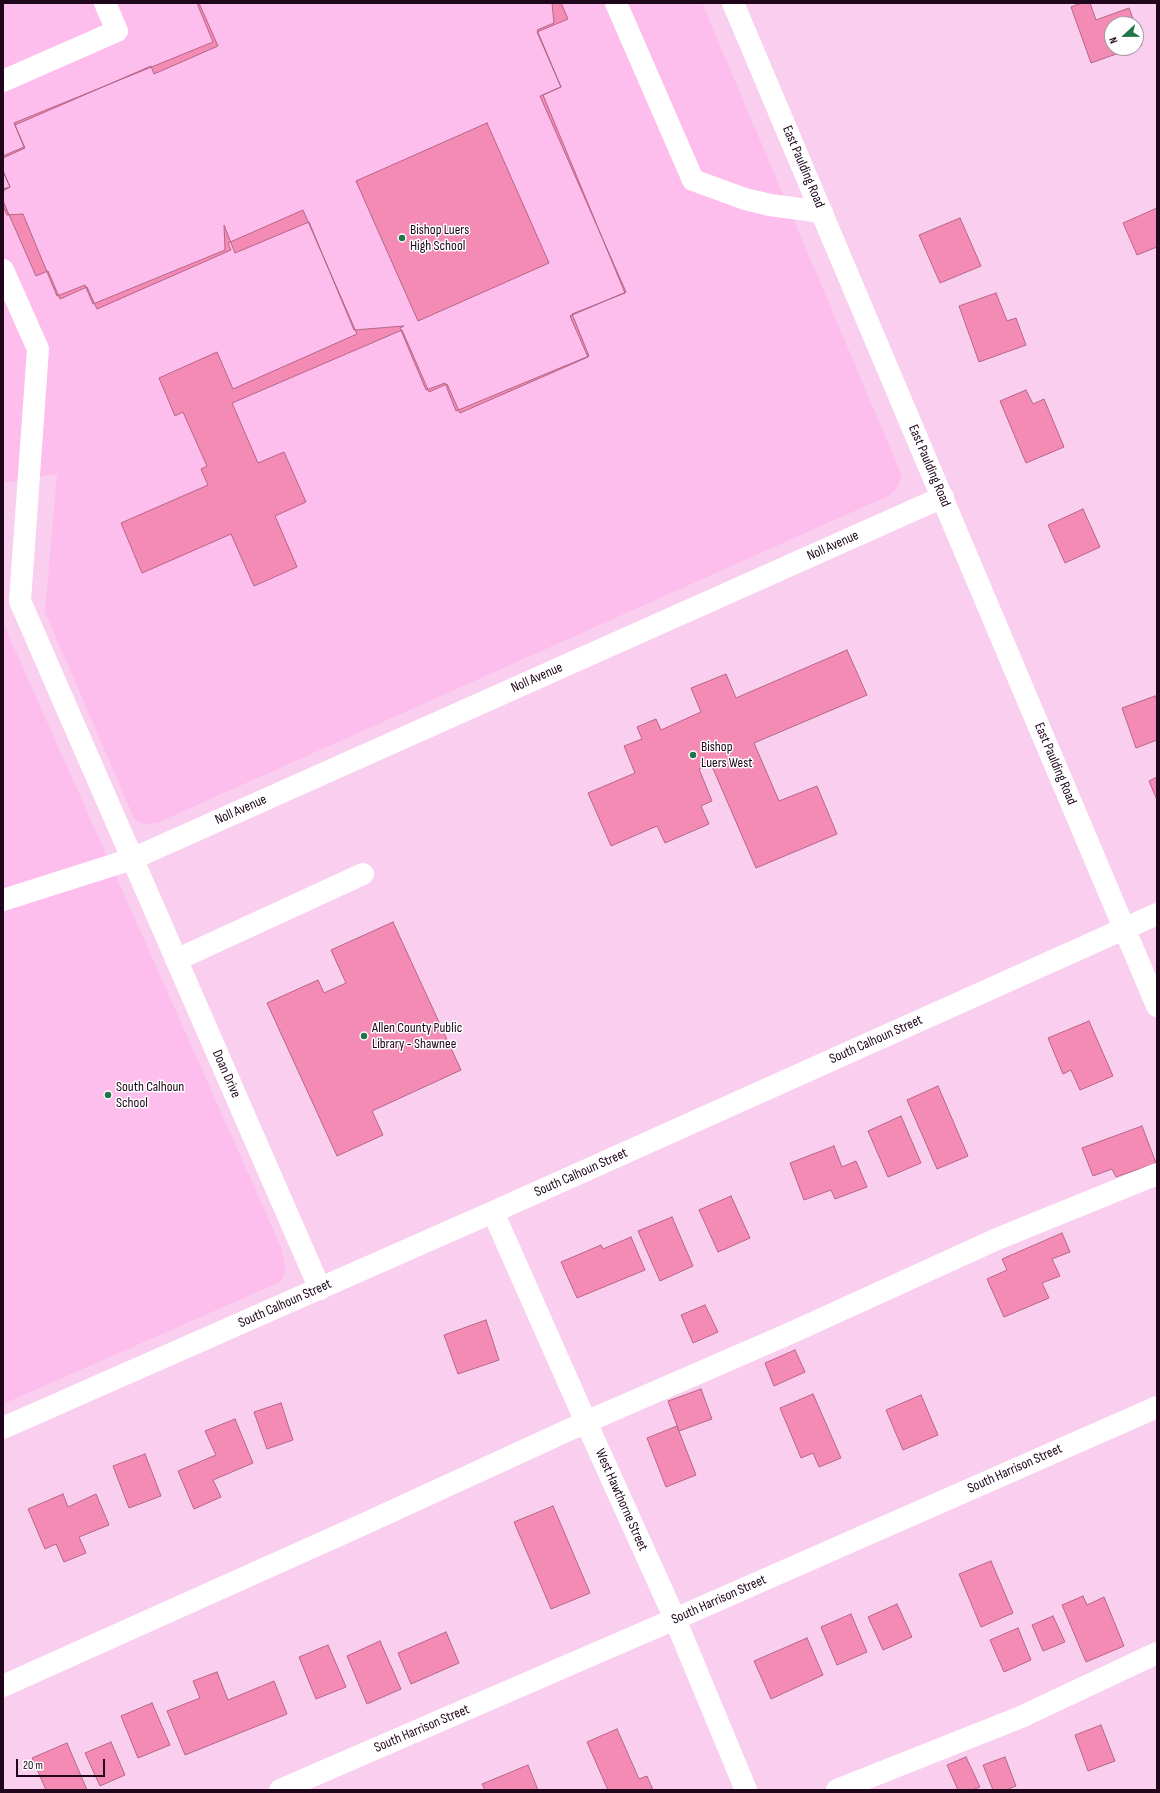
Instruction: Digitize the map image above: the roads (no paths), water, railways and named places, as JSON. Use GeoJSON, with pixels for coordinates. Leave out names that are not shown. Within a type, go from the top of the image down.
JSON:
{"type":"FeatureCollection","features":[{"type":"Feature","properties":{"kind":"street"},"geometry":{"type":"LineString","coordinates":[[3,81],[117,31],[105,3]]}},
{"type":"Feature","properties":{"kind":"street"},"geometry":{"type":"LineString","coordinates":[[616,3],[693,180],[770,205],[822,212]]}},
{"type":"Feature","properties":{"kind":"street","name":"East Paulding Road"},"geometry":{"type":"LineString","coordinates":[[733,3],[1157,1006]]}},
{"type":"Feature","properties":{"kind":"street","name":"Doan Drive"},"geometry":{"type":"LineString","coordinates":[[3,270],[38,349],[20,601],[320,1289]]}},
{"type":"Feature","properties":{"kind":"street","name":"Noll Avenue"},"geometry":{"type":"LineString","coordinates":[[3,900],[132,859],[943,497]]}},
{"type":"Feature","properties":{"kind":"street"},"geometry":{"type":"LineString","coordinates":[[176,960],[363,874]]}},
{"type":"Feature","properties":{"kind":"street","name":"South Calhoun Street"},"geometry":{"type":"LineString","coordinates":[[3,1428],[493,1212],[1157,914]]}},
{"type":"Feature","properties":{"kind":"street"},"geometry":{"type":"LineString","coordinates":[[3,1686],[364,1524],[586,1422],[793,1332],[997,1239],[1157,1174]]}},
{"type":"Feature","properties":{"kind":"street","name":"West Hawthorne Street"},"geometry":{"type":"LineString","coordinates":[[493,1212],[675,1619],[746,1790]]}},
{"type":"Feature","properties":{"kind":"street","name":"South Harrison Street"},"geometry":{"type":"LineString","coordinates":[[280,1790],[675,1619],[1157,1407]]}},
{"type":"Feature","properties":{"kind":"street"},"geometry":{"type":"LineString","coordinates":[[837,1790],[1021,1717],[1157,1653]]}},
{"type":"Feature","properties":{"kind":"place","name":"Bishop Luers High School"},"geometry":{"type":"Point","coordinates":[402,238]}},
{"type":"Feature","properties":{"kind":"place","name":"Bishop Luers West"},"geometry":{"type":"Point","coordinates":[693,755]}},
{"type":"Feature","properties":{"kind":"place","name":"Allen County Public Library - Shawnee"},"geometry":{"type":"Point","coordinates":[364,1036]}},
{"type":"Feature","properties":{"kind":"place","name":"South Calhoun School"},"geometry":{"type":"Point","coordinates":[108,1095]}}]}
